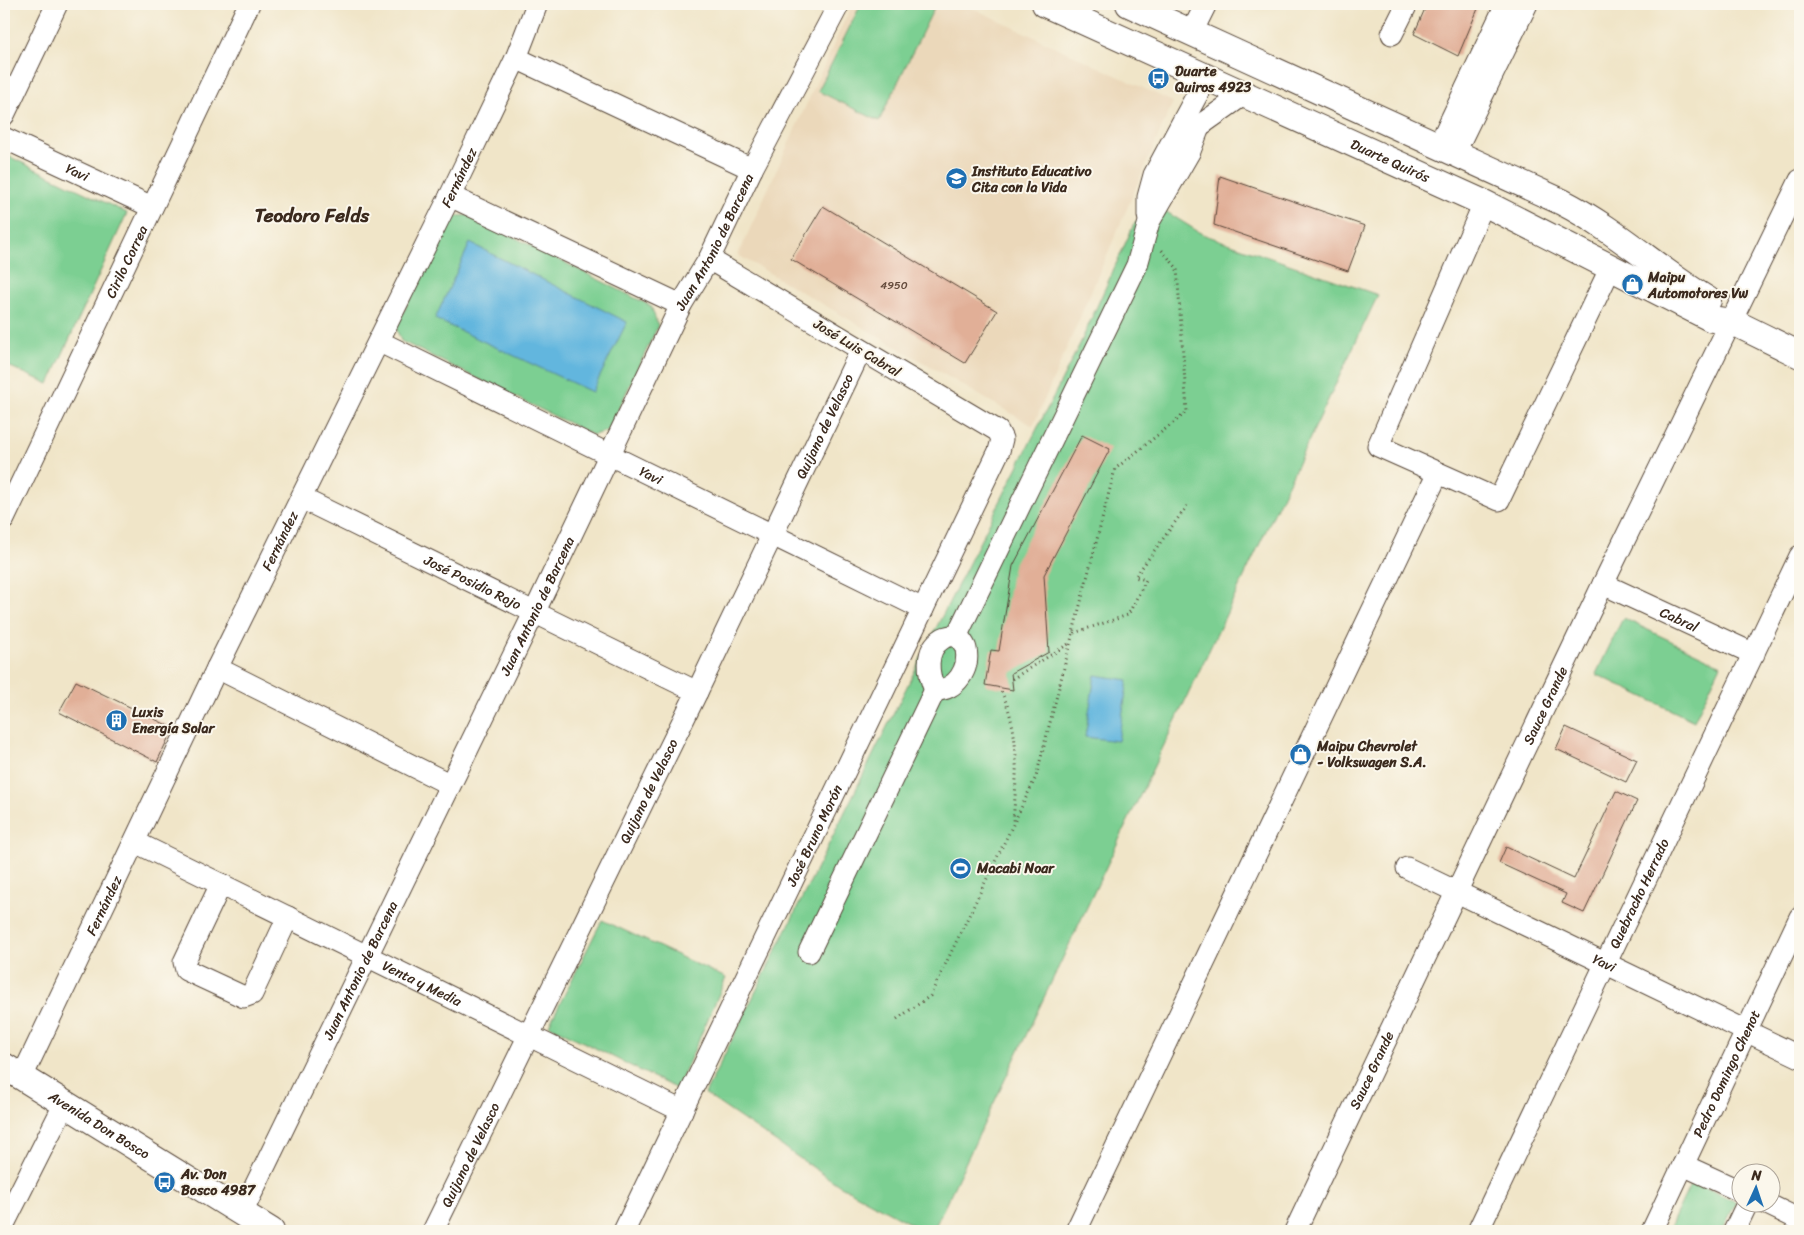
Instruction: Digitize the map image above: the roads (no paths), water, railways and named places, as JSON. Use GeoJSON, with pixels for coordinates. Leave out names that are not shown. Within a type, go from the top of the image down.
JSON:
{"type":"FeatureCollection","features":[{"type":"Feature","properties":{"kind":"main road","name":"Duarte Quirós"},"geometry":{"type":"LineString","coordinates":[[1045,4],[1484,203],[1712,319],[1733,322],[1800,355]]}},
{"type":"Feature","properties":{"kind":"main road","name":"Duarte Quirós"},"geometry":{"type":"LineString","coordinates":[[1129,4],[1562,202],[1602,224],[1665,273],[1718,306],[1733,322]]}},
{"type":"Feature","properties":{"kind":"main road","name":"Avenida Don Bosco"},"geometry":{"type":"LineString","coordinates":[[13,1072],[271,1231]]}},
{"type":"Feature","properties":{"kind":"street"},"geometry":{"type":"LineString","coordinates":[[4,115],[57,4]]}},
{"type":"Feature","properties":{"kind":"street","name":"Cirilo Correa"},"geometry":{"type":"LineString","coordinates":[[4,519],[249,4]]}},
{"type":"Feature","properties":{"kind":"street","name":"Fernández"},"geometry":{"type":"LineString","coordinates":[[13,1072],[135,842],[217,668],[380,342],[516,58],[537,4]]}},
{"type":"Feature","properties":{"kind":"street","name":"Juan Antonio de Barcena"},"geometry":{"type":"LineString","coordinates":[[242,1213],[681,306],[709,259],[752,169],[839,4]]}},
{"type":"Feature","properties":{"kind":"street"},"geometry":{"type":"LineString","coordinates":[[1192,32],[1206,4]]}},
{"type":"Feature","properties":{"kind":"street"},"geometry":{"type":"LineString","coordinates":[[1392,34],[1407,4]]}},
{"type":"Feature","properties":{"kind":"street"},"geometry":{"type":"LineString","coordinates":[[1447,148],[1506,4]]}},
{"type":"Feature","properties":{"kind":"street"},"geometry":{"type":"LineString","coordinates":[[1447,148],[1527,4]]}},
{"type":"Feature","properties":{"kind":"street"},"geometry":{"type":"LineString","coordinates":[[516,58],[752,169]]}},
{"type":"Feature","properties":{"kind":"street"},"geometry":{"type":"LineString","coordinates":[[1147,230],[1148,197],[1154,175],[1198,93],[1197,74]]}},
{"type":"Feature","properties":{"kind":"street"},"geometry":{"type":"LineString","coordinates":[[957,636],[1136,265],[1147,230],[1190,151],[1202,124],[1243,95]]}},
{"type":"Feature","properties":{"kind":"street","name":"Yavi"},"geometry":{"type":"LineString","coordinates":[[4,138],[152,207]]}},
{"type":"Feature","properties":{"kind":"street","name":"Sauce Grande"},"geometry":{"type":"LineString","coordinates":[[1295,1231],[1604,584],[1733,322],[1800,180]]}},
{"type":"Feature","properties":{"kind":"street"},"geometry":{"type":"LineString","coordinates":[[450,196],[681,306]]}},
{"type":"Feature","properties":{"kind":"street"},"geometry":{"type":"LineString","coordinates":[[1484,203],[1378,446],[1499,500],[1611,267]]}},
{"type":"Feature","properties":{"kind":"street","name":"José Luis Cabral"},"geometry":{"type":"LineString","coordinates":[[709,259],[998,431],[1002,439]]}},
{"type":"Feature","properties":{"kind":"street","name":"Yavi"},"geometry":{"type":"LineString","coordinates":[[380,342],[923,609]]}},
{"type":"Feature","properties":{"kind":"street","name":"Quijano de Velasco"},"geometry":{"type":"LineString","coordinates":[[433,1231],[697,692],[860,350]]}},
{"type":"Feature","properties":{"kind":"street","name":"José Bruno Morón"},"geometry":{"type":"LineString","coordinates":[[624,1231],[999,451],[1002,439]]}},
{"type":"Feature","properties":{"kind":"street"},"geometry":{"type":"LineString","coordinates":[[1076,1231],[1438,473]]}},
{"type":"Feature","properties":{"kind":"street","name":"José Posidio Rojo"},"geometry":{"type":"LineString","coordinates":[[302,499],[535,611],[697,692]]}},
{"type":"Feature","properties":{"kind":"street","name":"Quebracho Herrado"},"geometry":{"type":"LineString","coordinates":[[1478,1231],[1800,556]]}},
{"type":"Feature","properties":{"kind":"street","name":"Cabral"},"geometry":{"type":"LineString","coordinates":[[1604,584],[1754,654]]}},
{"type":"Feature","properties":{"kind":"street"},"geometry":{"type":"LineString","coordinates":[[935,690],[928,676],[929,662],[934,646],[943,638],[957,636]]}},
{"type":"Feature","properties":{"kind":"street"},"geometry":{"type":"LineString","coordinates":[[935,690],[943,691],[952,686],[965,668],[966,648],[957,636]]}},
{"type":"Feature","properties":{"kind":"street"},"geometry":{"type":"LineString","coordinates":[[217,668],[449,784]]}},
{"type":"Feature","properties":{"kind":"street"},"geometry":{"type":"LineString","coordinates":[[809,952],[935,690]]}},
{"type":"Feature","properties":{"kind":"street","name":"Venta y Media"},"geometry":{"type":"LineString","coordinates":[[135,842],[682,1111]]}},
{"type":"Feature","properties":{"kind":"street","name":"Yavi"},"geometry":{"type":"LineString","coordinates":[[1407,868],[1800,1057]]}},
{"type":"Feature","properties":{"kind":"street"},"geometry":{"type":"LineString","coordinates":[[221,884],[184,962],[186,970],[244,998],[252,994],[288,917]]}},
{"type":"Feature","properties":{"kind":"street","name":"Pedro Domingo Chenot"},"geometry":{"type":"LineString","coordinates":[[1652,1231],[1748,1031],[1800,916]]}},
{"type":"Feature","properties":{"kind":"street"},"geometry":{"type":"LineString","coordinates":[[4,1224],[65,1104]]}},
{"type":"Feature","properties":{"kind":"street"},"geometry":{"type":"LineString","coordinates":[[1683,1165],[1732,1187]]}},
{"type":"Feature","properties":{"kind":"street"},"geometry":{"type":"LineString","coordinates":[[1782,1211],[1800,1220]]}},
{"type":"Feature","properties":{"kind":"street"},"geometry":{"type":"LineString","coordinates":[[1734,1231],[1743,1212]]}},
{"type":"Feature","properties":{"kind":"water"},"geometry":{"type":"Polygon","coordinates":[[[470,243],[627,322],[592,392],[435,319],[470,243]]]}},
{"type":"Feature","properties":{"kind":"water"},"geometry":{"type":"Polygon","coordinates":[[[1095,675],[1128,680],[1118,741],[1085,737],[1095,675]]]}},
{"type":"Feature","properties":{"kind":"place","name":"Duarte Quiros 4923"},"geometry":{"type":"Point","coordinates":[1159,79]}},
{"type":"Feature","properties":{"kind":"place","name":"Instituto Educativo Cita con la Vida"},"geometry":{"type":"Point","coordinates":[956,179]}},
{"type":"Feature","properties":{"kind":"place","name":"Maipu Automotores Vw"},"geometry":{"type":"Point","coordinates":[1632,285]}},
{"type":"Feature","properties":{"kind":"place","name":"Luxis Energía Solar"},"geometry":{"type":"Point","coordinates":[116,720]}},
{"type":"Feature","properties":{"kind":"place","name":"Maipu Chevrolet - Volkswagen S.A."},"geometry":{"type":"Point","coordinates":[1301,754]}},
{"type":"Feature","properties":{"kind":"place","name":"Macabi Noar"},"geometry":{"type":"Point","coordinates":[961,868]}},
{"type":"Feature","properties":{"kind":"place","name":"Av. Don Bosco 4987"},"geometry":{"type":"Point","coordinates":[165,1182]}},
{"type":"Feature","properties":{"kind":"district","name":"Teodoro Felds"},"geometry":{"type":"Point","coordinates":[312,215]}}]}
